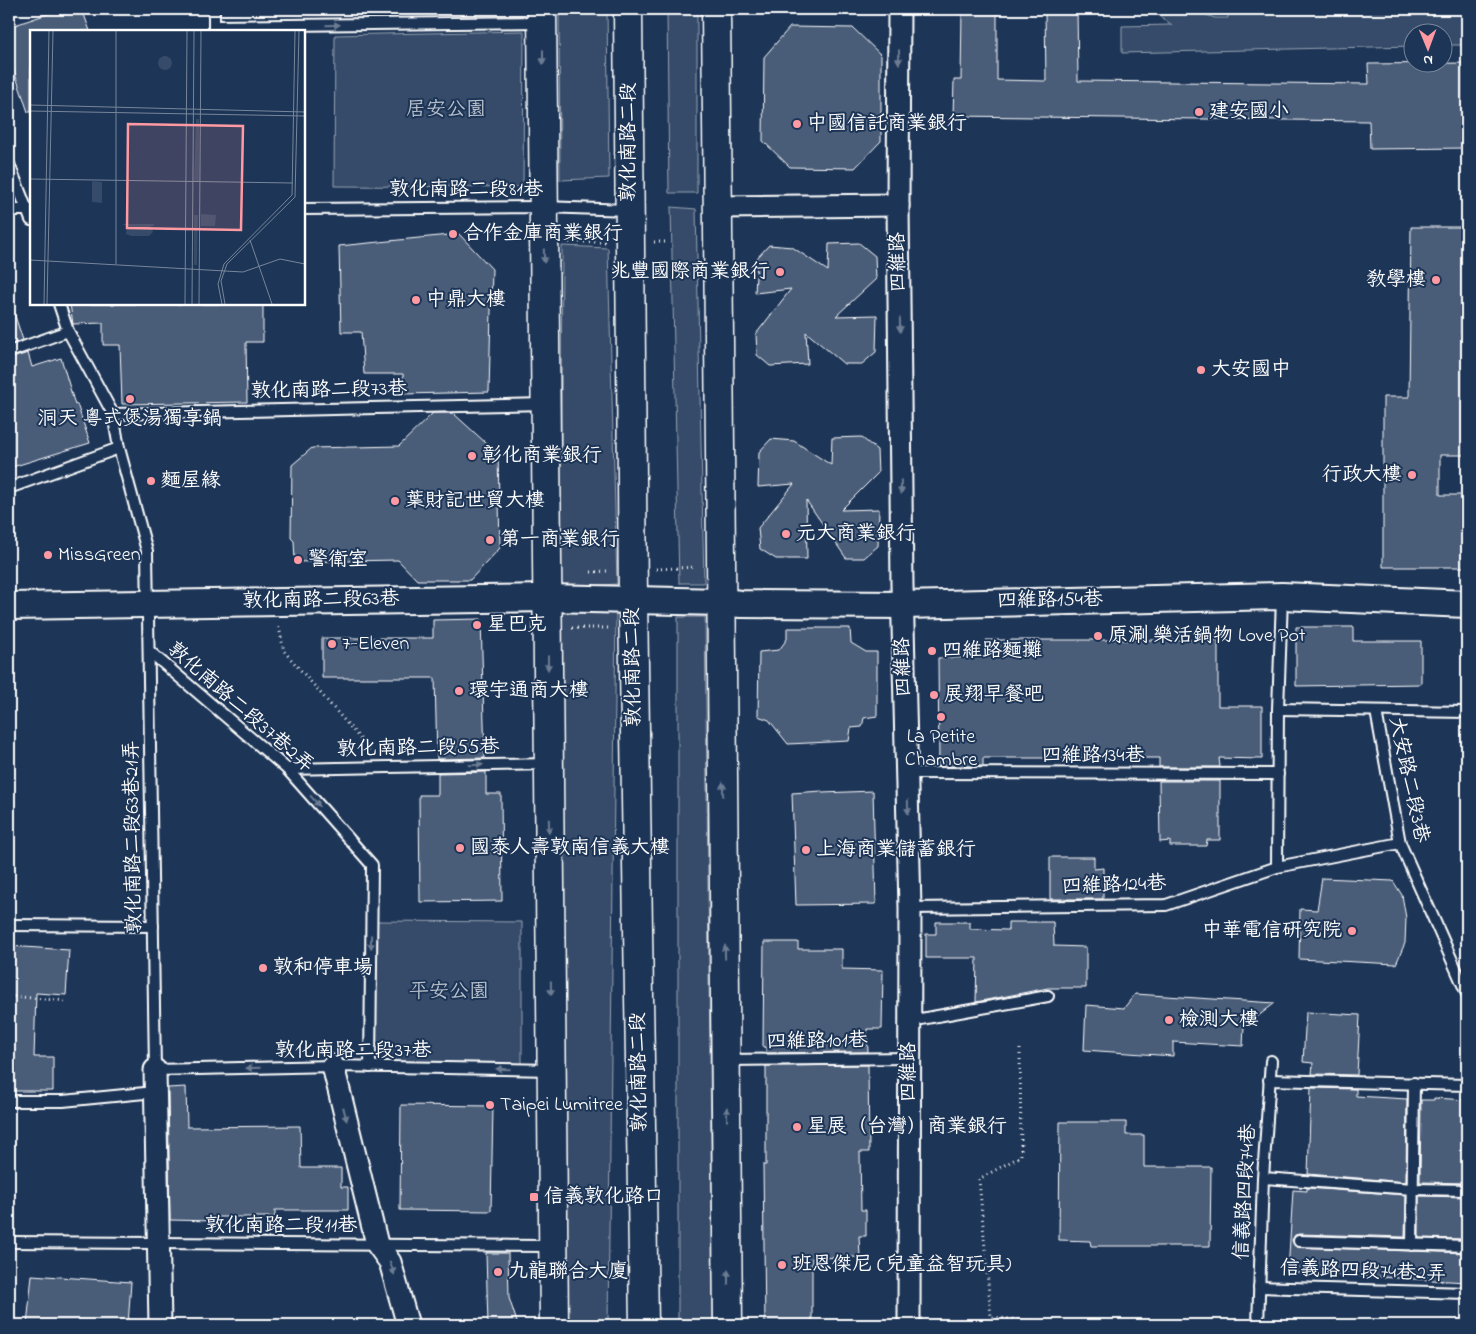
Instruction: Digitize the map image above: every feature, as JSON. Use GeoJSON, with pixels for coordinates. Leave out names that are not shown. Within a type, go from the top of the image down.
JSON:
{"type":"FeatureCollection","features":[{"type":"Feature","properties":{"kind":"main road","name":"敦化南路二段"},"geometry":{"type":"LineString","coordinates":[[628,9],[633,599],[644,1325]]}},
{"type":"Feature","properties":{"kind":"main road"},"geometry":{"type":"LineString","coordinates":[[716,9],[728,1325]]}},
{"type":"Feature","properties":{"kind":"main road"},"geometry":{"type":"LineString","coordinates":[[542,15],[554,1325]]}},
{"type":"Feature","properties":{"kind":"street","name":"四維路"},"geometry":{"type":"LineString","coordinates":[[899,9],[898,205],[902,604],[908,773],[910,908],[910,1325]]}},
{"type":"Feature","properties":{"kind":"street"},"geometry":{"type":"LineString","coordinates":[[718,208],[898,205]]}},
{"type":"Feature","properties":{"kind":"street","name":"四維路154巷"},"geometry":{"type":"LineString","coordinates":[[633,599],[741,604],[902,604],[1282,596],[1467,604]]}},
{"type":"Feature","properties":{"kind":"street","name":"敦化南路二段63巷"},"geometry":{"type":"LineString","coordinates":[[9,606],[547,598],[633,599]]}},
{"type":"Feature","properties":{"kind":"street"},"geometry":{"type":"LineString","coordinates":[[333,1066],[377,1244],[390,1262],[408,1325]]}},
{"type":"Feature","properties":{"kind":"street"},"geometry":{"type":"LineString","coordinates":[[155,1070],[160,1325]]}},
{"type":"Feature","properties":{"kind":"lane"},"geometry":{"type":"LineString","coordinates":[[214,9],[214,29],[542,15]]}},
{"type":"Feature","properties":{"kind":"lane"},"geometry":{"type":"LineString","coordinates":[[9,164],[30,213]]}},
{"type":"Feature","properties":{"kind":"lane","name":"敦化南路二段81巷"},"geometry":{"type":"LineString","coordinates":[[305,208],[544,207],[629,210]]}},
{"type":"Feature","properties":{"kind":"lane"},"geometry":{"type":"LineString","coordinates":[[9,210],[30,213]]}},
{"type":"Feature","properties":{"kind":"lane"},"geometry":{"type":"LineString","coordinates":[[59,305],[68,331],[114,414]]}},
{"type":"Feature","properties":{"kind":"lane"},"geometry":{"type":"LineString","coordinates":[[9,352],[68,331]]}},
{"type":"Feature","properties":{"kind":"lane","name":"敦化南路二段73巷"},"geometry":{"type":"LineString","coordinates":[[114,414],[546,404]]}},
{"type":"Feature","properties":{"kind":"lane","name":"敦化南路二段63巷21弄"},"geometry":{"type":"LineString","coordinates":[[114,414],[119,448],[147,552],[155,1070]]}},
{"type":"Feature","properties":{"kind":"lane"},"geometry":{"type":"LineString","coordinates":[[9,488],[119,448]]}},
{"type":"Feature","properties":{"kind":"lane"},"geometry":{"type":"LineString","coordinates":[[1277,866],[1278,709],[1282,596]]}},
{"type":"Feature","properties":{"kind":"lane","name":"敦化南路二段37巷2弄"},"geometry":{"type":"LineString","coordinates":[[149,651],[287,768],[372,865],[370,1067]]}},
{"type":"Feature","properties":{"kind":"lane"},"geometry":{"type":"LineString","coordinates":[[1278,709],[1467,712]]}},
{"type":"Feature","properties":{"kind":"lane","name":"大安路二段3巷"},"geometry":{"type":"LineString","coordinates":[[1376,711],[1400,843],[1467,994]]}},
{"type":"Feature","properties":{"kind":"lane","name":"敦化南路二段55巷"},"geometry":{"type":"LineString","coordinates":[[287,768],[549,764]]}},
{"type":"Feature","properties":{"kind":"lane","name":"四維路134巷"},"geometry":{"type":"LineString","coordinates":[[908,773],[1278,774]]}},
{"type":"Feature","properties":{"kind":"lane","name":"四維路124巷"},"geometry":{"type":"LineString","coordinates":[[910,908],[1166,905],[1277,866],[1400,843]]}},
{"type":"Feature","properties":{"kind":"lane"},"geometry":{"type":"LineString","coordinates":[[9,925],[153,926]]}},
{"type":"Feature","properties":{"kind":"lane"},"geometry":{"type":"LineString","coordinates":[[910,1021],[1048,996]]}},
{"type":"Feature","properties":{"kind":"lane","name":"四維路101巷"},"geometry":{"type":"LineString","coordinates":[[726,1060],[909,1058]]}},
{"type":"Feature","properties":{"kind":"lane","name":"信義路四段74巷"},"geometry":{"type":"LineString","coordinates":[[1258,1325],[1263,1178],[1270,1061]]}},
{"type":"Feature","properties":{"kind":"lane","name":"敦化南路二段37巷"},"geometry":{"type":"LineString","coordinates":[[155,1070],[333,1066],[552,1070]]}},
{"type":"Feature","properties":{"kind":"lane"},"geometry":{"type":"LineString","coordinates":[[1269,1080],[1467,1085]]}},
{"type":"Feature","properties":{"kind":"lane"},"geometry":{"type":"LineString","coordinates":[[1412,1245],[1414,1083]]}},
{"type":"Feature","properties":{"kind":"lane"},"geometry":{"type":"LineString","coordinates":[[9,1101],[63,1101],[155,1092]]}},
{"type":"Feature","properties":{"kind":"lane"},"geometry":{"type":"LineString","coordinates":[[1263,1178],[1413,1189],[1467,1190]]}},
{"type":"Feature","properties":{"kind":"lane"},"geometry":{"type":"LineString","coordinates":[[1299,1240],[1467,1246]]}},
{"type":"Feature","properties":{"kind":"lane","name":"敦化南路二段11巷"},"geometry":{"type":"LineString","coordinates":[[9,1242],[553,1246]]}},
{"type":"Feature","properties":{"kind":"lane","name":"信義路四段74巷2弄"},"geometry":{"type":"LineString","coordinates":[[1259,1287],[1467,1292]]}},
{"type":"Feature","properties":{"kind":"path"},"geometry":{"type":"LineString","coordinates":[[543,242],[668,242]]}},
{"type":"Feature","properties":{"kind":"path"},"geometry":{"type":"LineString","coordinates":[[273,602],[284,651],[384,766]]}},
{"type":"Feature","properties":{"kind":"path"},"geometry":{"type":"LineString","coordinates":[[9,996],[67,1001]]}},
{"type":"Feature","properties":{"kind":"path"},"geometry":{"type":"LineString","coordinates":[[1020,1049],[1022,1156],[979,1180],[991,1317],[1030,1321],[1031,1325]]}},
{"type":"Feature","properties":{"kind":"green space"},"geometry":{"type":"Polygon","coordinates":[[[559,9],[607,9],[609,178],[560,180],[559,9]]]}},
{"type":"Feature","properties":{"kind":"green space"},"geometry":{"type":"Polygon","coordinates":[[[667,9],[697,9],[697,193],[669,193],[667,9]]]}},
{"type":"Feature","properties":{"kind":"green space"},"geometry":{"type":"Polygon","coordinates":[[[1150,9],[1188,9],[1215,18],[1228,18],[1228,9],[1413,9],[1413,15],[1433,13],[1439,9],[1467,9],[1467,45],[1454,45],[1454,22],[1404,22],[1404,46],[1122,53],[1122,26],[1172,25],[1150,9]]]}},
{"type":"Feature","properties":{"kind":"green space","name":"居安公園"},"geometry":{"type":"Polygon","coordinates":[[[524,31],[523,187],[334,186],[335,35],[524,31]]]}},
{"type":"Feature","properties":{"kind":"green space"},"geometry":{"type":"Polygon","coordinates":[[[671,207],[696,209],[704,583],[679,583],[671,207]]]}},
{"type":"Feature","properties":{"kind":"green space"},"geometry":{"type":"Polygon","coordinates":[[[562,246],[608,248],[617,584],[560,588],[562,246]]]}},
{"type":"Feature","properties":{"kind":"green space"},"geometry":{"type":"Polygon","coordinates":[[[616,608],[608,1325],[567,1325],[560,612],[616,608]]]}},
{"type":"Feature","properties":{"kind":"green space"},"geometry":{"type":"Polygon","coordinates":[[[678,617],[705,617],[713,1325],[678,1325],[678,617]]]}},
{"type":"Feature","properties":{"kind":"green space","name":"平安公園"},"geometry":{"type":"Polygon","coordinates":[[[377,921],[522,922],[522,1064],[376,1063],[377,921]]]}},
{"type":"Feature","properties":{"kind":"building"},"geometry":{"type":"Polygon","coordinates":[[[62,9],[82,9],[90,30],[30,30],[30,112],[28,112],[9,56],[9,27],[62,9]]]}},
{"type":"Feature","properties":{"kind":"building"},"geometry":{"type":"Polygon","coordinates":[[[962,9],[997,9],[997,80],[1046,81],[1045,9],[1077,9],[1078,81],[1369,84],[1368,64],[1404,64],[1404,72],[1454,72],[1454,63],[1467,63],[1467,148],[1370,149],[1369,121],[953,116],[954,80],[961,80],[962,9]]]}},
{"type":"Feature","properties":{"kind":"building"},"geometry":{"type":"Polygon","coordinates":[[[790,27],[853,28],[881,55],[881,141],[855,168],[790,167],[763,141],[764,57],[790,27]]]}},
{"type":"Feature","properties":{"kind":"building"},"geometry":{"type":"Polygon","coordinates":[[[1411,227],[1462,227],[1461,333],[1467,333],[1467,455],[1440,455],[1440,495],[1467,495],[1467,567],[1383,567],[1383,397],[1409,397],[1411,227]]]}},
{"type":"Feature","properties":{"kind":"building","name":"中鼎大樓"},"geometry":{"type":"Polygon","coordinates":[[[459,234],[492,269],[489,392],[404,394],[403,374],[364,374],[361,332],[341,332],[339,246],[459,234]]]}},
{"type":"Feature","properties":{"kind":"building"},"geometry":{"type":"Polygon","coordinates":[[[859,243],[875,256],[876,279],[836,316],[877,315],[876,352],[862,364],[844,364],[806,332],[808,364],[770,366],[757,355],[756,334],[791,289],[755,293],[757,258],[769,245],[792,247],[828,271],[829,244],[859,243]]]}},
{"type":"Feature","properties":{"kind":"building"},"geometry":{"type":"Polygon","coordinates":[[[70,305],[263,305],[263,342],[246,342],[247,402],[122,404],[120,345],[103,345],[103,323],[73,324],[70,305]]]}},
{"type":"Feature","properties":{"kind":"building"},"geometry":{"type":"Polygon","coordinates":[[[9,307],[12,307],[23,340],[9,345],[9,307]]]}},
{"type":"Feature","properties":{"kind":"building"},"geometry":{"type":"Polygon","coordinates":[[[28,353],[32,367],[61,358],[75,405],[77,404],[90,443],[9,468],[9,359],[28,353]]]}},
{"type":"Feature","properties":{"kind":"building","name":"葉財記世貿大樓"},"geometry":{"type":"Polygon","coordinates":[[[433,413],[453,413],[498,454],[500,548],[470,580],[417,580],[398,560],[295,562],[294,541],[291,538],[292,465],[312,448],[399,446],[433,413]]]}},
{"type":"Feature","properties":{"kind":"building"},"geometry":{"type":"Polygon","coordinates":[[[861,437],[877,450],[878,473],[841,510],[879,509],[878,546],[864,558],[846,558],[806,500],[807,559],[776,559],[760,549],[758,528],[794,484],[758,487],[759,452],[771,439],[794,441],[831,465],[832,438],[861,437]]]}},
{"type":"Feature","properties":{"kind":"building"},"geometry":{"type":"Polygon","coordinates":[[[481,619],[485,758],[437,759],[435,678],[322,678],[322,638],[433,638],[433,620],[481,619]]]}},
{"type":"Feature","properties":{"kind":"building"},"geometry":{"type":"Polygon","coordinates":[[[1296,627],[1353,627],[1353,641],[1421,641],[1421,684],[1296,686],[1296,627]]]}},
{"type":"Feature","properties":{"kind":"building"},"geometry":{"type":"Polygon","coordinates":[[[787,628],[850,628],[851,643],[866,652],[877,652],[877,716],[864,718],[862,727],[851,728],[849,741],[788,744],[769,720],[758,716],[759,652],[779,650],[787,639],[787,628]]]}},
{"type":"Feature","properties":{"kind":"building"},"geometry":{"type":"Polygon","coordinates":[[[986,640],[1218,640],[1218,706],[1262,706],[1262,759],[1219,758],[1220,767],[1159,767],[1159,758],[983,758],[983,766],[939,766],[938,658],[986,657],[986,640]]]}},
{"type":"Feature","properties":{"kind":"building","name":"國泰人壽敦南信義大樓"},"geometry":{"type":"Polygon","coordinates":[[[486,772],[486,794],[501,794],[502,901],[420,902],[419,795],[438,795],[438,773],[486,772]]]}},
{"type":"Feature","properties":{"kind":"building"},"geometry":{"type":"Polygon","coordinates":[[[1159,781],[1220,781],[1220,840],[1207,840],[1206,846],[1170,846],[1170,841],[1160,842],[1159,781]]]}},
{"type":"Feature","properties":{"kind":"building"},"geometry":{"type":"Polygon","coordinates":[[[822,791],[822,793],[873,791],[876,904],[796,905],[792,793],[822,791]]]}},
{"type":"Feature","properties":{"kind":"building"},"geometry":{"type":"Polygon","coordinates":[[[1050,857],[1094,857],[1094,869],[1103,868],[1103,899],[1050,899],[1050,857]]]}},
{"type":"Feature","properties":{"kind":"building","name":"中華電信研究院"},"geometry":{"type":"Polygon","coordinates":[[[1322,878],[1393,881],[1402,895],[1406,918],[1405,943],[1396,964],[1299,959],[1300,909],[1317,910],[1322,878]]]}},
{"type":"Feature","properties":{"kind":"building"},"geometry":{"type":"Polygon","coordinates":[[[936,922],[970,922],[970,929],[1008,930],[1008,922],[1053,922],[1054,946],[1086,947],[1086,988],[1048,988],[976,1002],[977,958],[926,958],[926,934],[936,934],[936,922]]]}},
{"type":"Feature","properties":{"kind":"building"},"geometry":{"type":"Polygon","coordinates":[[[764,942],[798,942],[798,949],[842,949],[842,969],[883,970],[882,1029],[867,1029],[868,1052],[766,1053],[766,1047],[763,1047],[764,942]]]}},
{"type":"Feature","properties":{"kind":"building"},"geometry":{"type":"Polygon","coordinates":[[[9,946],[69,950],[66,995],[36,993],[34,1057],[53,1057],[53,1091],[9,1091],[9,946]]]}},
{"type":"Feature","properties":{"kind":"building","name":"檢測大樓"},"geometry":{"type":"Polygon","coordinates":[[[1135,994],[1275,1003],[1244,1027],[1243,1046],[1173,1042],[1173,1056],[1084,1050],[1086,1005],[1124,1008],[1135,994]]]}},
{"type":"Feature","properties":{"kind":"building"},"geometry":{"type":"Polygon","coordinates":[[[1306,1012],[1360,1015],[1357,1075],[1312,1074],[1313,1063],[1303,1062],[1306,1012]]]}},
{"type":"Feature","properties":{"kind":"building"},"geometry":{"type":"Polygon","coordinates":[[[868,1065],[869,1152],[860,1152],[861,1210],[866,1210],[866,1236],[859,1236],[860,1257],[812,1258],[812,1325],[765,1325],[763,1165],[766,1165],[766,1066],[868,1065]]]}},
{"type":"Feature","properties":{"kind":"building"},"geometry":{"type":"Polygon","coordinates":[[[186,1087],[187,1127],[300,1126],[301,1168],[341,1168],[341,1187],[348,1187],[348,1210],[275,1210],[275,1217],[214,1217],[214,1221],[170,1220],[168,1088],[186,1087]]]}},
{"type":"Feature","properties":{"kind":"building"},"geometry":{"type":"Polygon","coordinates":[[[1311,1088],[1356,1089],[1356,1096],[1407,1099],[1406,1182],[1308,1174],[1311,1088]]]}},
{"type":"Feature","properties":{"kind":"building"},"geometry":{"type":"Polygon","coordinates":[[[1434,1098],[1467,1100],[1467,1183],[1420,1182],[1421,1100],[1434,1100],[1434,1098]]]}},
{"type":"Feature","properties":{"kind":"building"},"geometry":{"type":"Polygon","coordinates":[[[401,1105],[493,1106],[491,1211],[400,1210],[401,1105]]]}},
{"type":"Feature","properties":{"kind":"building"},"geometry":{"type":"Polygon","coordinates":[[[1060,1122],[1126,1122],[1126,1135],[1144,1135],[1144,1167],[1211,1167],[1210,1246],[1091,1246],[1090,1241],[1059,1240],[1060,1122]]]}},
{"type":"Feature","properties":{"kind":"building"},"geometry":{"type":"Polygon","coordinates":[[[1307,1188],[1406,1195],[1405,1237],[1299,1234],[1295,1235],[1292,1240],[1296,1247],[1467,1253],[1467,1282],[1288,1272],[1293,1190],[1307,1191],[1307,1188]]]}},
{"type":"Feature","properties":{"kind":"building"},"geometry":{"type":"Polygon","coordinates":[[[1419,1196],[1467,1197],[1467,1239],[1419,1238],[1419,1196]]]}},
{"type":"Feature","properties":{"kind":"building","name":"九龍聯合大廈"},"geometry":{"type":"Polygon","coordinates":[[[486,1253],[508,1253],[509,1298],[518,1325],[488,1325],[486,1253]]]}},
{"type":"Feature","properties":{"kind":"building"},"geometry":{"type":"Polygon","coordinates":[[[32,1275],[131,1282],[128,1325],[27,1325],[32,1275]]]}},
{"type":"Feature","properties":{"kind":"place","name":"建安國小"},"geometry":{"type":"Point","coordinates":[1199,112]}},
{"type":"Feature","properties":{"kind":"place","name":"中國信託商業銀行"},"geometry":{"type":"Point","coordinates":[797,124]}},
{"type":"Feature","properties":{"kind":"place","name":"合作金庫商業銀行"},"geometry":{"type":"Point","coordinates":[453,234]}},
{"type":"Feature","properties":{"kind":"place","name":"兆豐國際商業銀行"},"geometry":{"type":"Point","coordinates":[780,272]}},
{"type":"Feature","properties":{"kind":"place","name":"教學樓"},"geometry":{"type":"Point","coordinates":[1436,280]}},
{"type":"Feature","properties":{"kind":"place","name":"中鼎大樓"},"geometry":{"type":"Point","coordinates":[416,300]}},
{"type":"Feature","properties":{"kind":"place","name":"大安國中"},"geometry":{"type":"Point","coordinates":[1201,370]}},
{"type":"Feature","properties":{"kind":"place","name":"洞天 粵式煲湯獨享鍋"},"geometry":{"type":"Point","coordinates":[130,399]}},
{"type":"Feature","properties":{"kind":"place","name":"彰化商業銀行"},"geometry":{"type":"Point","coordinates":[472,456]}},
{"type":"Feature","properties":{"kind":"place","name":"行政大樓"},"geometry":{"type":"Point","coordinates":[1412,475]}},
{"type":"Feature","properties":{"kind":"place","name":"麵屋緣"},"geometry":{"type":"Point","coordinates":[151,481]}},
{"type":"Feature","properties":{"kind":"place","name":"葉財記世貿大樓"},"geometry":{"type":"Point","coordinates":[395,501]}},
{"type":"Feature","properties":{"kind":"place","name":"元大商業銀行"},"geometry":{"type":"Point","coordinates":[786,534]}},
{"type":"Feature","properties":{"kind":"place","name":"第一商業銀行"},"geometry":{"type":"Point","coordinates":[490,540]}},
{"type":"Feature","properties":{"kind":"place","name":"MissGreen"},"geometry":{"type":"Point","coordinates":[48,555]}},
{"type":"Feature","properties":{"kind":"place","name":"警衛室"},"geometry":{"type":"Point","coordinates":[298,560]}},
{"type":"Feature","properties":{"kind":"place","name":"星巴克"},"geometry":{"type":"Point","coordinates":[477,625]}},
{"type":"Feature","properties":{"kind":"place","name":"原涮 樂活鍋物 Love Pot"},"geometry":{"type":"Point","coordinates":[1098,636]}},
{"type":"Feature","properties":{"kind":"place","name":"7-Eleven"},"geometry":{"type":"Point","coordinates":[332,644]}},
{"type":"Feature","properties":{"kind":"place","name":"四維路麵攤"},"geometry":{"type":"Point","coordinates":[932,651]}},
{"type":"Feature","properties":{"kind":"place","name":"環宇通商大樓"},"geometry":{"type":"Point","coordinates":[459,691]}},
{"type":"Feature","properties":{"kind":"place","name":"展翔早餐吧"},"geometry":{"type":"Point","coordinates":[934,695]}},
{"type":"Feature","properties":{"kind":"place","name":"La Petite Chambre"},"geometry":{"type":"Point","coordinates":[941,717]}},
{"type":"Feature","properties":{"kind":"place","name":"國泰人壽敦南信義大樓"},"geometry":{"type":"Point","coordinates":[460,848]}},
{"type":"Feature","properties":{"kind":"place","name":"上海商業儲蓄銀行"},"geometry":{"type":"Point","coordinates":[806,850]}},
{"type":"Feature","properties":{"kind":"place","name":"中華電信研究院"},"geometry":{"type":"Point","coordinates":[1352,931]}},
{"type":"Feature","properties":{"kind":"place","name":"敦和停車場"},"geometry":{"type":"Point","coordinates":[263,968]}},
{"type":"Feature","properties":{"kind":"place","name":"檢測大樓"},"geometry":{"type":"Point","coordinates":[1169,1020]}},
{"type":"Feature","properties":{"kind":"place","name":"Taipei Lumitree"},"geometry":{"type":"Point","coordinates":[490,1105]}},
{"type":"Feature","properties":{"kind":"place","name":"星展（台灣）商業銀行"},"geometry":{"type":"Point","coordinates":[797,1127]}},
{"type":"Feature","properties":{"kind":"place","name":"信義敦化路口"},"geometry":{"type":"Point","coordinates":[534,1197]}},
{"type":"Feature","properties":{"kind":"place","name":"班恩傑尼 (兒童益智玩具)"},"geometry":{"type":"Point","coordinates":[782,1265]}},
{"type":"Feature","properties":{"kind":"place","name":"九龍聯合大廈"},"geometry":{"type":"Point","coordinates":[498,1272]}}]}
